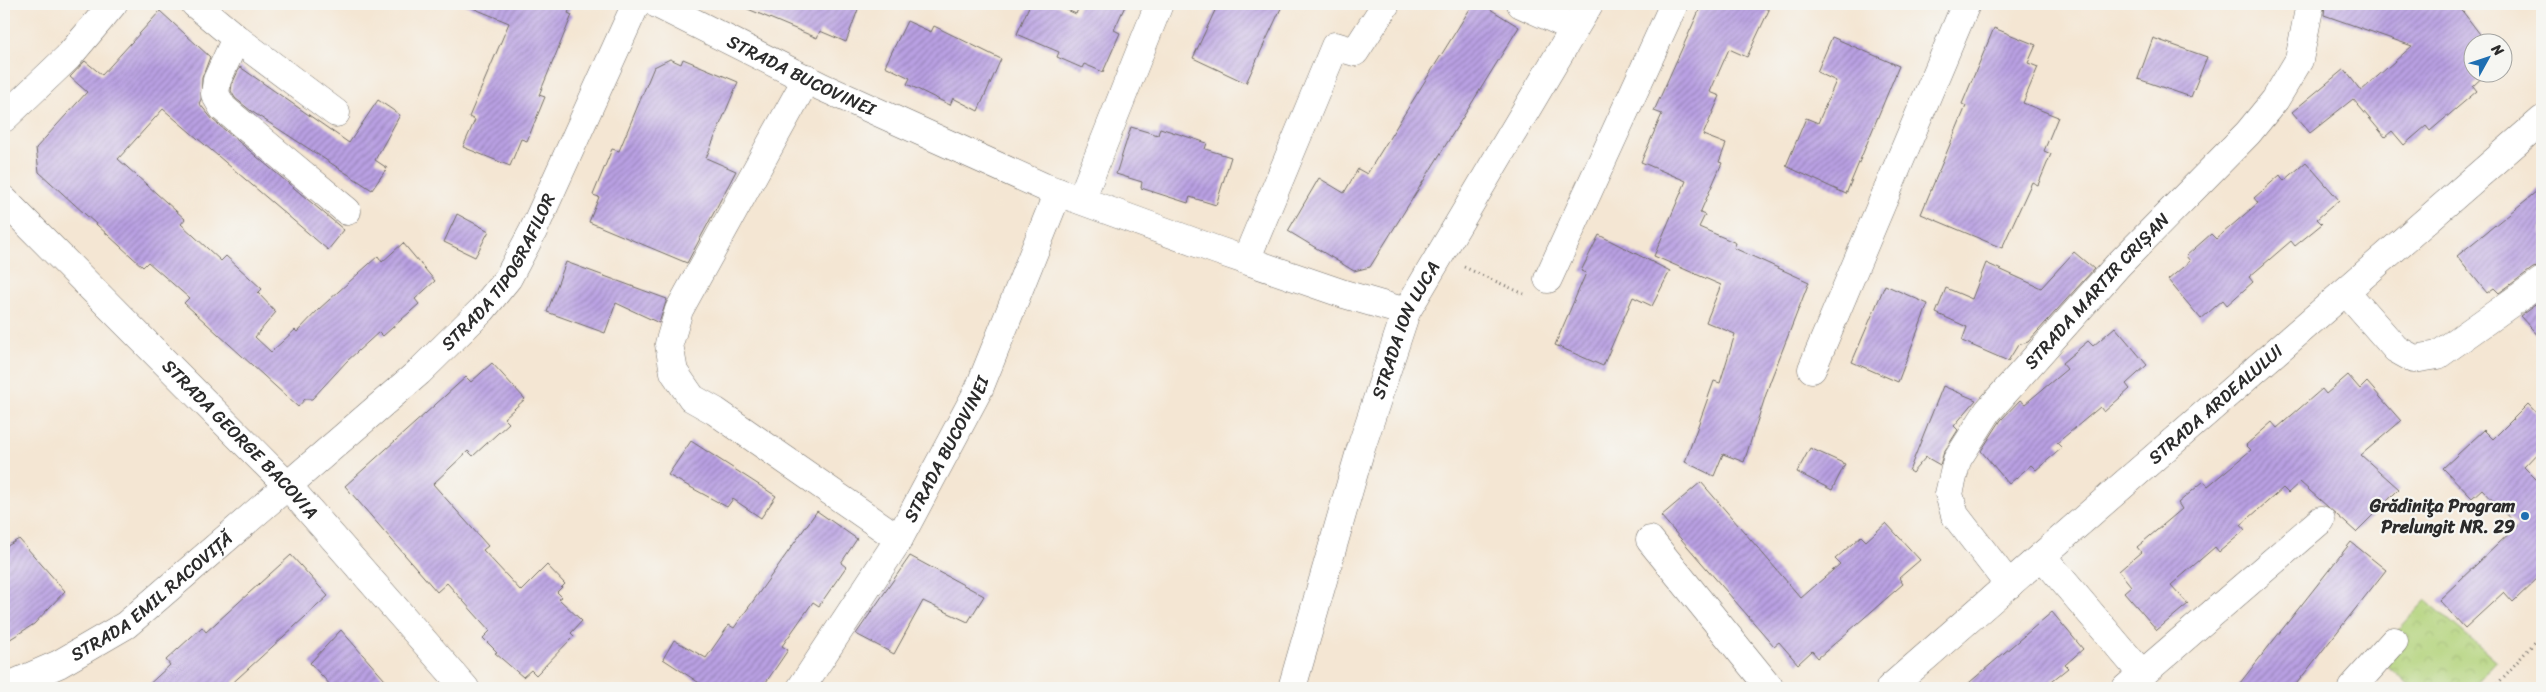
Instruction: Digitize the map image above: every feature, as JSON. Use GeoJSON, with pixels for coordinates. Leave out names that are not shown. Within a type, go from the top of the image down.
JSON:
{"type":"FeatureCollection","features":[{"type":"Feature","properties":{"kind":"street"},"geometry":{"type":"LineString","coordinates":[[4,118],[68,57],[113,4]]}},
{"type":"Feature","properties":{"kind":"street"},"geometry":{"type":"LineString","coordinates":[[195,4],[236,38],[336,113]]}},
{"type":"Feature","properties":{"kind":"street","name":"STRADA TIPOGRAFILOR"},"geometry":{"type":"LineString","coordinates":[[287,484],[418,372],[482,310],[508,278],[533,231],[636,4]]}},
{"type":"Feature","properties":{"kind":"street","name":"STRADA BUCOVINEI"},"geometry":{"type":"LineString","coordinates":[[656,4],[806,78],[1069,196],[1216,250],[1344,294],[1406,312]]}},
{"type":"Feature","properties":{"kind":"street"},"geometry":{"type":"LineString","coordinates":[[1069,196],[1159,4]]}},
{"type":"Feature","properties":{"kind":"street"},"geometry":{"type":"LineString","coordinates":[[1246,260],[1335,46],[1355,52],[1386,4]]}},
{"type":"Feature","properties":{"kind":"street"},"geometry":{"type":"LineString","coordinates":[[1521,4],[1574,28]]}},
{"type":"Feature","properties":{"kind":"street","name":"STRADA ION LUCA"},"geometry":{"type":"LineString","coordinates":[[1292,688],[1361,448],[1406,312],[1589,4]]}},
{"type":"Feature","properties":{"kind":"street"},"geometry":{"type":"LineString","coordinates":[[1548,279],[1674,4]]}},
{"type":"Feature","properties":{"kind":"street"},"geometry":{"type":"LineString","coordinates":[[1812,369],[1966,4]]}},
{"type":"Feature","properties":{"kind":"street","name":"STRADA MARTIR CRIȘAN"},"geometry":{"type":"LineString","coordinates":[[2009,585],[1954,515],[1949,494],[1957,460],[1994,404],[2118,265],[2248,133],[2275,100],[2299,60],[2310,4]]}},
{"type":"Feature","properties":{"kind":"street"},"geometry":{"type":"LineString","coordinates":[[236,38],[217,80],[216,94],[223,108],[347,211]]}},
{"type":"Feature","properties":{"kind":"street"},"geometry":{"type":"LineString","coordinates":[[806,78],[679,310],[669,344],[674,372],[692,398],[715,411],[899,539]]}},
{"type":"Feature","properties":{"kind":"street","name":"STRADA ARDEALULUI"},"geometry":{"type":"LineString","coordinates":[[1890,688],[2542,120]]}},
{"type":"Feature","properties":{"kind":"street","name":"STRADA BUCOVINEI"},"geometry":{"type":"LineString","coordinates":[[801,688],[899,539],[979,389],[1069,196]]}},
{"type":"Feature","properties":{"kind":"street","name":"STRADA GEORGE BACOVIA"},"geometry":{"type":"LineString","coordinates":[[4,200],[287,484],[465,688]]}},
{"type":"Feature","properties":{"kind":"street"},"geometry":{"type":"LineString","coordinates":[[2346,292],[2396,349],[2414,359],[2438,355],[2542,281]]}},
{"type":"Feature","properties":{"kind":"street","name":"STRADA EMIL RACOVIȚĂ"},"geometry":{"type":"LineString","coordinates":[[10,687],[59,664],[126,625],[287,484]]}},
{"type":"Feature","properties":{"kind":"street"},"geometry":{"type":"LineString","coordinates":[[2042,556],[2134,681],[2321,520]]}},
{"type":"Feature","properties":{"kind":"street"},"geometry":{"type":"LineString","coordinates":[[1650,540],[1770,688]]}},
{"type":"Feature","properties":{"kind":"street"},"geometry":{"type":"LineString","coordinates":[[2352,688],[2394,641]]}},
{"type":"Feature","properties":{"kind":"path"},"geometry":{"type":"LineString","coordinates":[[1440,254],[1521,294],[1535,293],[1548,279]]}},
{"type":"Feature","properties":{"kind":"path"},"geometry":{"type":"LineString","coordinates":[[2494,688],[2542,634]]}},
{"type":"Feature","properties":{"kind":"green space"},"geometry":{"type":"Polygon","coordinates":[[[2426,600],[2496,661],[2472,688],[2412,688],[2375,655],[2426,600]]]}},
{"type":"Feature","properties":{"kind":"building"},"geometry":{"type":"Polygon","coordinates":[[[463,4],[572,4],[568,13],[572,15],[539,95],[545,97],[527,141],[521,139],[510,166],[463,147],[475,120],[469,117],[509,23],[463,4]]]}},
{"type":"Feature","properties":{"kind":"building"},"geometry":{"type":"Polygon","coordinates":[[[736,4],[860,4],[846,42],[820,31],[817,38],[736,4]]]}},
{"type":"Feature","properties":{"kind":"building"},"geometry":{"type":"Polygon","coordinates":[[[1030,4],[1054,4],[1076,14],[1080,4],[1126,4],[1114,30],[1120,33],[1103,72],[1084,64],[1082,68],[1057,57],[1059,52],[1017,34],[1030,4]]]}},
{"type":"Feature","properties":{"kind":"building"},"geometry":{"type":"Polygon","coordinates":[[[1218,4],[1283,4],[1246,83],[1193,58],[1218,4]]]}},
{"type":"Feature","properties":{"kind":"building"},"geometry":{"type":"Polygon","coordinates":[[[1473,4],[1482,4],[1519,27],[1370,267],[1354,271],[1288,231],[1319,178],[1344,193],[1358,169],[1367,174],[1473,4]]]}},
{"type":"Feature","properties":{"kind":"building"},"geometry":{"type":"Polygon","coordinates":[[[1702,4],[1755,4],[1769,10],[1747,57],[1729,49],[1710,92],[1720,96],[1703,135],[1726,144],[1719,162],[1722,163],[1700,213],[1705,215],[1699,227],[1736,243],[1734,248],[1809,282],[1770,382],[1744,462],[1723,454],[1714,476],[1685,462],[1714,381],[1720,383],[1735,334],[1706,322],[1721,285],[1654,256],[1686,181],[1641,162],[1662,114],[1654,111],[1702,4]]]}},
{"type":"Feature","properties":{"kind":"building"},"geometry":{"type":"Polygon","coordinates":[[[2325,4],[2457,4],[2478,32],[2464,32],[2464,82],[2477,82],[2473,86],[2477,91],[2430,131],[2426,126],[2404,145],[2392,131],[2385,137],[2353,99],[2310,133],[2292,112],[2344,69],[2361,91],[2412,46],[2324,15],[2325,4]]]}},
{"type":"Feature","properties":{"kind":"building"},"geometry":{"type":"Polygon","coordinates":[[[160,11],[210,57],[202,78],[201,100],[199,103],[213,120],[344,230],[328,250],[163,109],[118,159],[185,219],[181,224],[221,261],[226,256],[262,289],[258,293],[276,312],[255,337],[271,352],[295,330],[297,332],[319,309],[378,256],[382,262],[403,243],[435,281],[415,299],[419,304],[383,336],[379,332],[347,361],[312,399],[305,399],[298,407],[184,303],[189,298],[148,262],[143,267],[39,172],[36,148],[87,92],[70,77],[85,61],[102,75],[160,11]]]}},
{"type":"Feature","properties":{"kind":"building"},"geometry":{"type":"Polygon","coordinates":[[[907,21],[931,32],[934,26],[1001,59],[978,111],[953,98],[950,105],[907,84],[910,78],[885,66],[907,21]]]}},
{"type":"Feature","properties":{"kind":"building"},"geometry":{"type":"Polygon","coordinates":[[[1994,28],[2036,45],[2028,63],[2038,67],[2023,103],[2058,117],[2044,151],[2051,154],[2038,185],[2032,182],[2002,248],[1921,214],[1966,106],[1962,104],[1994,28]]]}},
{"type":"Feature","properties":{"kind":"building"},"geometry":{"type":"Polygon","coordinates":[[[1832,37],[1899,66],[1846,194],[1786,166],[1806,118],[1818,123],[1836,81],[1817,72],[1832,37]]]}},
{"type":"Feature","properties":{"kind":"building"},"geometry":{"type":"Polygon","coordinates":[[[2153,38],[2207,57],[2191,97],[2138,79],[2153,38]]]}},
{"type":"Feature","properties":{"kind":"building"},"geometry":{"type":"Polygon","coordinates":[[[670,59],[681,64],[683,59],[738,82],[706,158],[736,171],[687,263],[589,222],[599,197],[593,195],[612,149],[619,151],[654,67],[670,59]]]}},
{"type":"Feature","properties":{"kind":"building"},"geometry":{"type":"Polygon","coordinates":[[[240,67],[349,143],[378,100],[400,115],[375,160],[387,168],[372,190],[251,111],[235,98],[231,91],[232,84],[240,67]]]}},
{"type":"Feature","properties":{"kind":"building"},"geometry":{"type":"Polygon","coordinates":[[[1131,127],[1158,135],[1160,128],[1207,143],[1205,149],[1231,157],[1216,205],[1190,197],[1188,203],[1141,188],[1142,182],[1116,174],[1131,127]]]}},
{"type":"Feature","properties":{"kind":"building"},"geometry":{"type":"Polygon","coordinates":[[[2306,162],[2339,200],[2317,219],[2322,224],[2295,246],[2291,241],[2249,277],[2253,282],[2227,305],[2223,300],[2201,319],[2168,280],[2190,261],[2186,256],[2211,234],[2216,239],[2258,203],[2254,198],[2280,175],[2284,181],[2306,162]]]}},
{"type":"Feature","properties":{"kind":"building"},"geometry":{"type":"Polygon","coordinates":[[[2542,187],[2542,266],[2533,268],[2499,293],[2494,288],[2487,293],[2457,256],[2542,187]]]}},
{"type":"Feature","properties":{"kind":"building"},"geometry":{"type":"Polygon","coordinates":[[[457,214],[489,231],[475,257],[444,242],[457,214]]]}},
{"type":"Feature","properties":{"kind":"building"},"geometry":{"type":"Polygon","coordinates":[[[1599,235],[1670,271],[1652,306],[1633,297],[1603,366],[1555,345],[1586,273],[1581,271],[1599,235]]]}},
{"type":"Feature","properties":{"kind":"building"},"geometry":{"type":"Polygon","coordinates":[[[2074,252],[2094,269],[2028,342],[2018,345],[2008,361],[1962,341],[1967,327],[1936,313],[1946,288],[1972,299],[1986,263],[2041,288],[2074,252]]]}},
{"type":"Feature","properties":{"kind":"building"},"geometry":{"type":"Polygon","coordinates":[[[566,262],[667,299],[659,323],[616,303],[605,333],[547,312],[566,262]]]}},
{"type":"Feature","properties":{"kind":"building"},"geometry":{"type":"Polygon","coordinates":[[[1885,285],[1928,304],[1898,382],[1852,362],[1885,285]]]}},
{"type":"Feature","properties":{"kind":"building"},"geometry":{"type":"Polygon","coordinates":[[[2542,300],[2542,340],[2520,316],[2542,300]]]}},
{"type":"Feature","properties":{"kind":"building"},"geometry":{"type":"Polygon","coordinates":[[[2115,327],[2147,365],[2126,384],[2130,389],[2104,412],[2100,407],[2057,443],[2062,448],[2036,470],[2031,465],[2009,484],[1981,451],[2001,420],[2020,400],[2025,404],[2067,369],[2062,363],[2088,341],[2093,346],[2115,327]]]}},
{"type":"Feature","properties":{"kind":"building"},"geometry":{"type":"Polygon","coordinates":[[[492,363],[525,399],[504,418],[509,423],[473,456],[468,451],[433,484],[488,546],[483,550],[521,591],[547,565],[565,584],[557,592],[562,597],[559,599],[582,621],[571,633],[574,636],[536,675],[531,670],[523,677],[495,653],[497,652],[483,638],[490,631],[447,583],[437,592],[345,486],[466,377],[471,382],[492,363]]]}},
{"type":"Feature","properties":{"kind":"building"},"geometry":{"type":"Polygon","coordinates":[[[2348,375],[2360,389],[2367,382],[2401,421],[2361,455],[2399,489],[2356,532],[2300,482],[2288,493],[2283,488],[2241,525],[2245,530],[2219,552],[2215,547],[2171,585],[2188,604],[2157,630],[2124,592],[2131,586],[2119,571],[2141,552],[2137,547],[2182,509],[2178,503],[2204,481],[2208,486],[2251,450],[2246,445],[2272,422],[2277,428],[2322,389],[2326,394],[2348,375]]]}},
{"type":"Feature","properties":{"kind":"building"},"geometry":{"type":"Polygon","coordinates":[[[1943,386],[1976,400],[1954,426],[1958,430],[1944,452],[1940,465],[1926,457],[1912,473],[1909,471],[1943,386]]]}},
{"type":"Feature","properties":{"kind":"building","name":"Grădiniţa Program Prelungit NR. 29"},"geometry":{"type":"Polygon","coordinates":[[[2528,404],[2542,419],[2542,448],[2524,467],[2542,485],[2542,574],[2513,602],[2504,592],[2465,628],[2439,600],[2517,526],[2482,489],[2472,498],[2443,468],[2484,430],[2493,439],[2528,404]]]}},
{"type":"Feature","properties":{"kind":"building"},"geometry":{"type":"Polygon","coordinates":[[[691,441],[776,496],[761,518],[733,499],[727,507],[668,475],[691,441]]]}},
{"type":"Feature","properties":{"kind":"building"},"geometry":{"type":"Polygon","coordinates":[[[1810,448],[1845,464],[1832,490],[1797,472],[1810,448]]]}},
{"type":"Feature","properties":{"kind":"building"},"geometry":{"type":"Polygon","coordinates":[[[1701,482],[1801,598],[1840,564],[1835,559],[1861,536],[1866,541],[1886,523],[1920,560],[1899,578],[1903,584],[1818,658],[1812,651],[1798,664],[1779,642],[1774,646],[1661,516],[1701,482]]]}},
{"type":"Feature","properties":{"kind":"building"},"geometry":{"type":"Polygon","coordinates":[[[817,511],[857,539],[841,563],[846,567],[819,606],[813,602],[782,646],[788,650],[762,688],[707,688],[663,659],[674,640],[706,658],[729,625],[734,628],[817,511]]]}},
{"type":"Feature","properties":{"kind":"building"},"geometry":{"type":"Polygon","coordinates":[[[19,539],[65,591],[34,624],[4,643],[4,548],[19,539]]]}},
{"type":"Feature","properties":{"kind":"building"},"geometry":{"type":"Polygon","coordinates":[[[2351,542],[2386,570],[2293,688],[2236,688],[2351,542]]]}},
{"type":"Feature","properties":{"kind":"building"},"geometry":{"type":"Polygon","coordinates":[[[291,555],[328,596],[227,688],[145,688],[170,665],[166,660],[202,627],[206,632],[291,555]]]}},
{"type":"Feature","properties":{"kind":"building"},"geometry":{"type":"Polygon","coordinates":[[[910,556],[984,596],[968,622],[923,601],[894,654],[856,634],[910,556]]]}},
{"type":"Feature","properties":{"kind":"building"},"geometry":{"type":"Polygon","coordinates":[[[2052,612],[2083,649],[2065,665],[2068,668],[2043,688],[1963,688],[2052,612]]]}},
{"type":"Feature","properties":{"kind":"building"},"geometry":{"type":"Polygon","coordinates":[[[341,630],[392,688],[333,688],[310,663],[341,630]]]}},
{"type":"Feature","properties":{"kind":"place","name":"Grădiniţa Program Prelungit NR. 29"},"geometry":{"type":"Point","coordinates":[2525,516]}}]}
